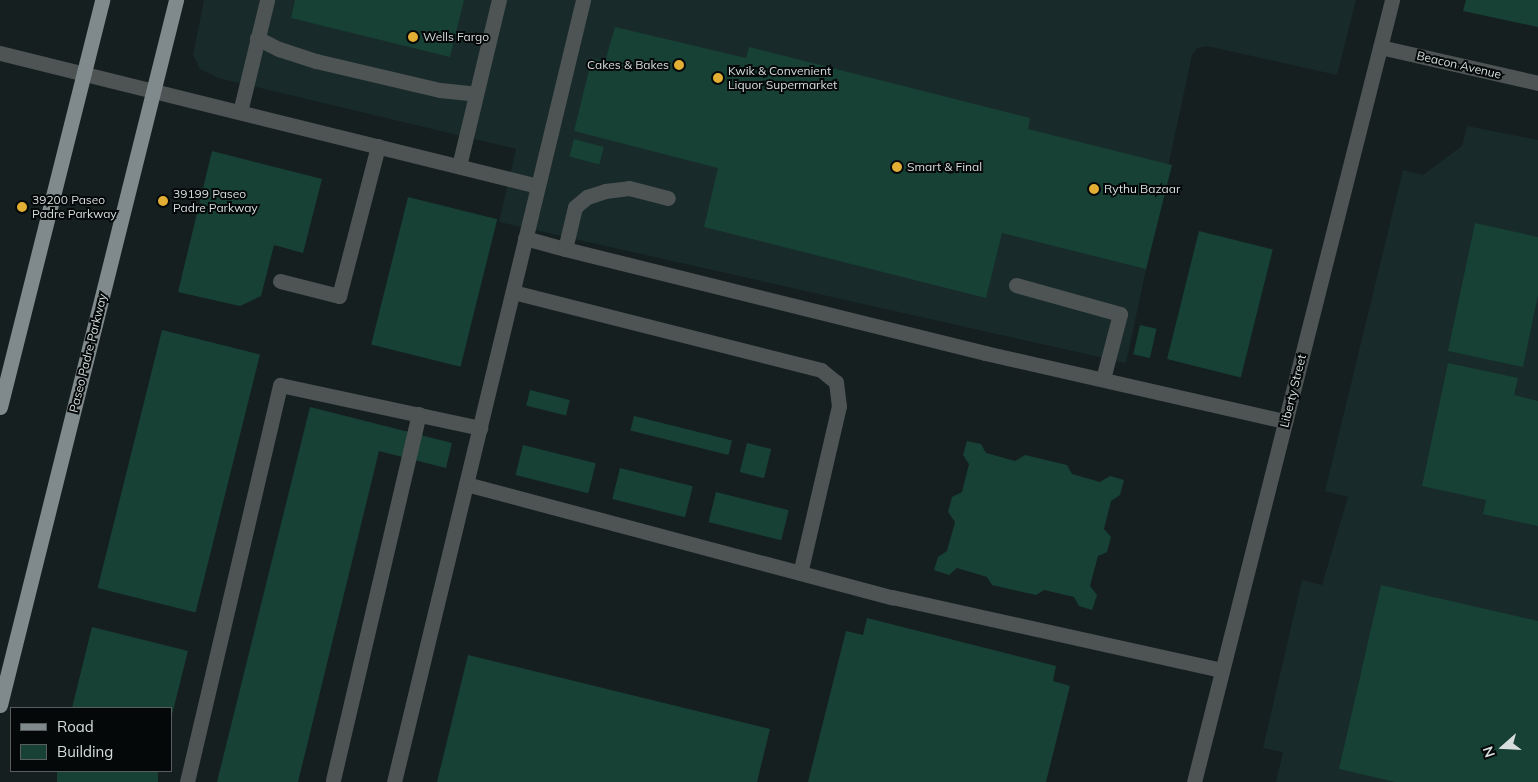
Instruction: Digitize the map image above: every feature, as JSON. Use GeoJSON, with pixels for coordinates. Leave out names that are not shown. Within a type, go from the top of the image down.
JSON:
{"type":"FeatureCollection","features":[{"type":"Feature","properties":{"kind":"main road"},"geometry":{"type":"LineString","coordinates":[[0,407],[102,0]]}},
{"type":"Feature","properties":{"kind":"main road","name":"Paseo Padre Parkway"},"geometry":{"type":"LineString","coordinates":[[0,705],[176,0]]}},
{"type":"Feature","properties":{"kind":"street"},"geometry":{"type":"LineString","coordinates":[[240,112],[267,0]]}},
{"type":"Feature","properties":{"kind":"street"},"geometry":{"type":"LineString","coordinates":[[459,166],[499,0]]}},
{"type":"Feature","properties":{"kind":"street"},"geometry":{"type":"LineString","coordinates":[[394,782],[583,0]]}},
{"type":"Feature","properties":{"kind":"street","name":"Liberty Street"},"geometry":{"type":"LineString","coordinates":[[1194,782],[1392,0]]}},
{"type":"Feature","properties":{"kind":"street"},"geometry":{"type":"LineString","coordinates":[[257,38],[279,49],[316,61],[440,90],[476,94]]}},
{"type":"Feature","properties":{"kind":"street","name":"Beacon Avenue"},"geometry":{"type":"LineString","coordinates":[[1380,47],[1538,84]]}},
{"type":"Feature","properties":{"kind":"street"},"geometry":{"type":"LineString","coordinates":[[0,53],[538,186]]}},
{"type":"Feature","properties":{"kind":"street"},"geometry":{"type":"LineString","coordinates":[[280,281],[339,296],[378,146]]}},
{"type":"Feature","properties":{"kind":"street"},"geometry":{"type":"LineString","coordinates":[[565,249],[575,207],[587,196],[605,190],[629,188],[668,198]]}},
{"type":"Feature","properties":{"kind":"street"},"geometry":{"type":"LineString","coordinates":[[525,238],[985,353],[1285,421]]}},
{"type":"Feature","properties":{"kind":"street"},"geometry":{"type":"LineString","coordinates":[[1016,285],[1120,314],[1103,380]]}},
{"type":"Feature","properties":{"kind":"street"},"geometry":{"type":"LineString","coordinates":[[512,292],[822,370],[836,382],[839,406],[800,573]]}},
{"type":"Feature","properties":{"kind":"street"},"geometry":{"type":"LineString","coordinates":[[187,782],[280,385],[480,428]]}},
{"type":"Feature","properties":{"kind":"street"},"geometry":{"type":"LineString","coordinates":[[333,780],[419,414]]}},
{"type":"Feature","properties":{"kind":"street"},"geometry":{"type":"LineString","coordinates":[[466,484],[892,597],[1222,670]]}},
{"type":"Feature","properties":{"kind":"shaded area"},"geometry":{"type":"Polygon","coordinates":[[[204,0],[1356,0],[1337,75],[1207,46],[1197,48],[1192,55],[1126,363],[499,222],[516,149],[218,78],[200,69],[193,55],[204,0]]]}},
{"type":"Feature","properties":{"kind":"shaded area"},"geometry":{"type":"Polygon","coordinates":[[[1467,126],[1538,140],[1538,782],[1276,782],[1283,752],[1263,748],[1302,580],[1322,585],[1348,497],[1325,491],[1403,170],[1423,175],[1462,146],[1467,126]]]}},
{"type":"Feature","properties":{"kind":"building","name":"Wells Fargo"},"geometry":{"type":"Polygon","coordinates":[[[295,0],[464,0],[450,57],[291,18],[295,0]]]}},
{"type":"Feature","properties":{"kind":"building"},"geometry":{"type":"Polygon","coordinates":[[[1466,0],[1538,0],[1538,27],[1463,11],[1466,0]]]}},
{"type":"Feature","properties":{"kind":"building"},"geometry":{"type":"Polygon","coordinates":[[[615,27],[746,58],[749,47],[1030,118],[1028,129],[1172,165],[1146,269],[1002,233],[986,298],[704,227],[718,168],[574,131],[592,58],[605,62],[615,27]]]}},
{"type":"Feature","properties":{"kind":"building"},"geometry":{"type":"Polygon","coordinates":[[[574,139],[604,147],[599,164],[569,156],[574,139]]]}},
{"type":"Feature","properties":{"kind":"building"},"geometry":{"type":"Polygon","coordinates":[[[212,151],[322,179],[303,253],[274,245],[261,296],[240,306],[178,292],[212,151]]]}},
{"type":"Feature","properties":{"kind":"building"},"geometry":{"type":"Polygon","coordinates":[[[408,197],[497,219],[460,367],[371,344],[408,197]]]}},
{"type":"Feature","properties":{"kind":"building"},"geometry":{"type":"Polygon","coordinates":[[[1475,223],[1538,237],[1538,295],[1523,367],[1448,351],[1475,223]]]}},
{"type":"Feature","properties":{"kind":"building"},"geometry":{"type":"Polygon","coordinates":[[[1199,231],[1273,249],[1241,377],[1167,359],[1199,231]]]}},
{"type":"Feature","properties":{"kind":"building"},"geometry":{"type":"Polygon","coordinates":[[[1140,325],[1157,329],[1150,358],[1133,354],[1140,325]]]}},
{"type":"Feature","properties":{"kind":"building"},"geometry":{"type":"Polygon","coordinates":[[[162,330],[260,354],[196,613],[98,588],[162,330]]]}},
{"type":"Feature","properties":{"kind":"building"},"geometry":{"type":"Polygon","coordinates":[[[1448,363],[1518,378],[1514,395],[1538,401],[1538,526],[1483,514],[1486,500],[1422,486],[1448,363]]]}},
{"type":"Feature","properties":{"kind":"building"},"geometry":{"type":"Polygon","coordinates":[[[530,390],[570,400],[566,415],[526,406],[530,390]]]}},
{"type":"Feature","properties":{"kind":"building"},"geometry":{"type":"Polygon","coordinates":[[[310,407],[452,443],[446,468],[379,451],[298,782],[217,782],[310,407]]]}},
{"type":"Feature","properties":{"kind":"building"},"geometry":{"type":"Polygon","coordinates":[[[634,416],[732,440],[728,455],[630,431],[634,416]]]}},
{"type":"Feature","properties":{"kind":"building"},"geometry":{"type":"Polygon","coordinates":[[[967,441],[981,444],[986,453],[1015,461],[1025,455],[1067,465],[1072,474],[1100,482],[1110,476],[1124,480],[1120,495],[1111,501],[1104,529],[1111,537],[1107,552],[1098,556],[1090,586],[1097,595],[1092,610],[1079,606],[1074,597],[1044,590],[1036,595],[992,585],[987,577],[957,568],[949,575],[934,570],[938,557],[947,551],[955,522],[948,512],[952,497],[962,492],[969,464],[963,455],[967,441]]]}},
{"type":"Feature","properties":{"kind":"building"},"geometry":{"type":"Polygon","coordinates":[[[747,443],[771,449],[764,478],[740,472],[747,443]]]}},
{"type":"Feature","properties":{"kind":"building"},"geometry":{"type":"Polygon","coordinates":[[[523,445],[596,463],[588,493],[516,475],[523,445]]]}},
{"type":"Feature","properties":{"kind":"building"},"geometry":{"type":"Polygon","coordinates":[[[620,468],[693,486],[685,517],[612,499],[620,468]]]}},
{"type":"Feature","properties":{"kind":"building"},"geometry":{"type":"Polygon","coordinates":[[[716,492],[789,510],[781,540],[709,522],[716,492]]]}},
{"type":"Feature","properties":{"kind":"building"},"geometry":{"type":"Polygon","coordinates":[[[1381,585],[1538,621],[1538,782],[1395,782],[1339,769],[1381,585]]]}},
{"type":"Feature","properties":{"kind":"building"},"geometry":{"type":"Polygon","coordinates":[[[867,618],[1056,666],[1053,681],[1070,686],[1046,782],[808,782],[846,631],[863,635],[867,618]]]}},
{"type":"Feature","properties":{"kind":"building"},"geometry":{"type":"Polygon","coordinates":[[[92,627],[188,651],[172,715],[172,707],[72,707],[92,627]]]}},
{"type":"Feature","properties":{"kind":"building"},"geometry":{"type":"Polygon","coordinates":[[[468,655],[770,729],[757,782],[437,782],[468,655]]]}},
{"type":"Feature","properties":{"kind":"building"},"geometry":{"type":"Polygon","coordinates":[[[57,772],[158,772],[158,782],[57,782],[57,772]]]}},
{"type":"Feature","properties":{"kind":"place","name":"Wells Fargo"},"geometry":{"type":"Point","coordinates":[413,37]}},
{"type":"Feature","properties":{"kind":"place","name":"Cakes & Bakes"},"geometry":{"type":"Point","coordinates":[679,65]}},
{"type":"Feature","properties":{"kind":"place","name":"Kwik & Convenient Liquor Supermarket"},"geometry":{"type":"Point","coordinates":[718,78]}},
{"type":"Feature","properties":{"kind":"place","name":"Smart & Final"},"geometry":{"type":"Point","coordinates":[897,167]}},
{"type":"Feature","properties":{"kind":"place","name":"Rythu Bazaar"},"geometry":{"type":"Point","coordinates":[1094,189]}},
{"type":"Feature","properties":{"kind":"place","name":"39199 Paseo Padre Parkway"},"geometry":{"type":"Point","coordinates":[163,201]}},
{"type":"Feature","properties":{"kind":"place","name":"39200 Paseo Padre Parkway"},"geometry":{"type":"Point","coordinates":[22,207]}}]}
